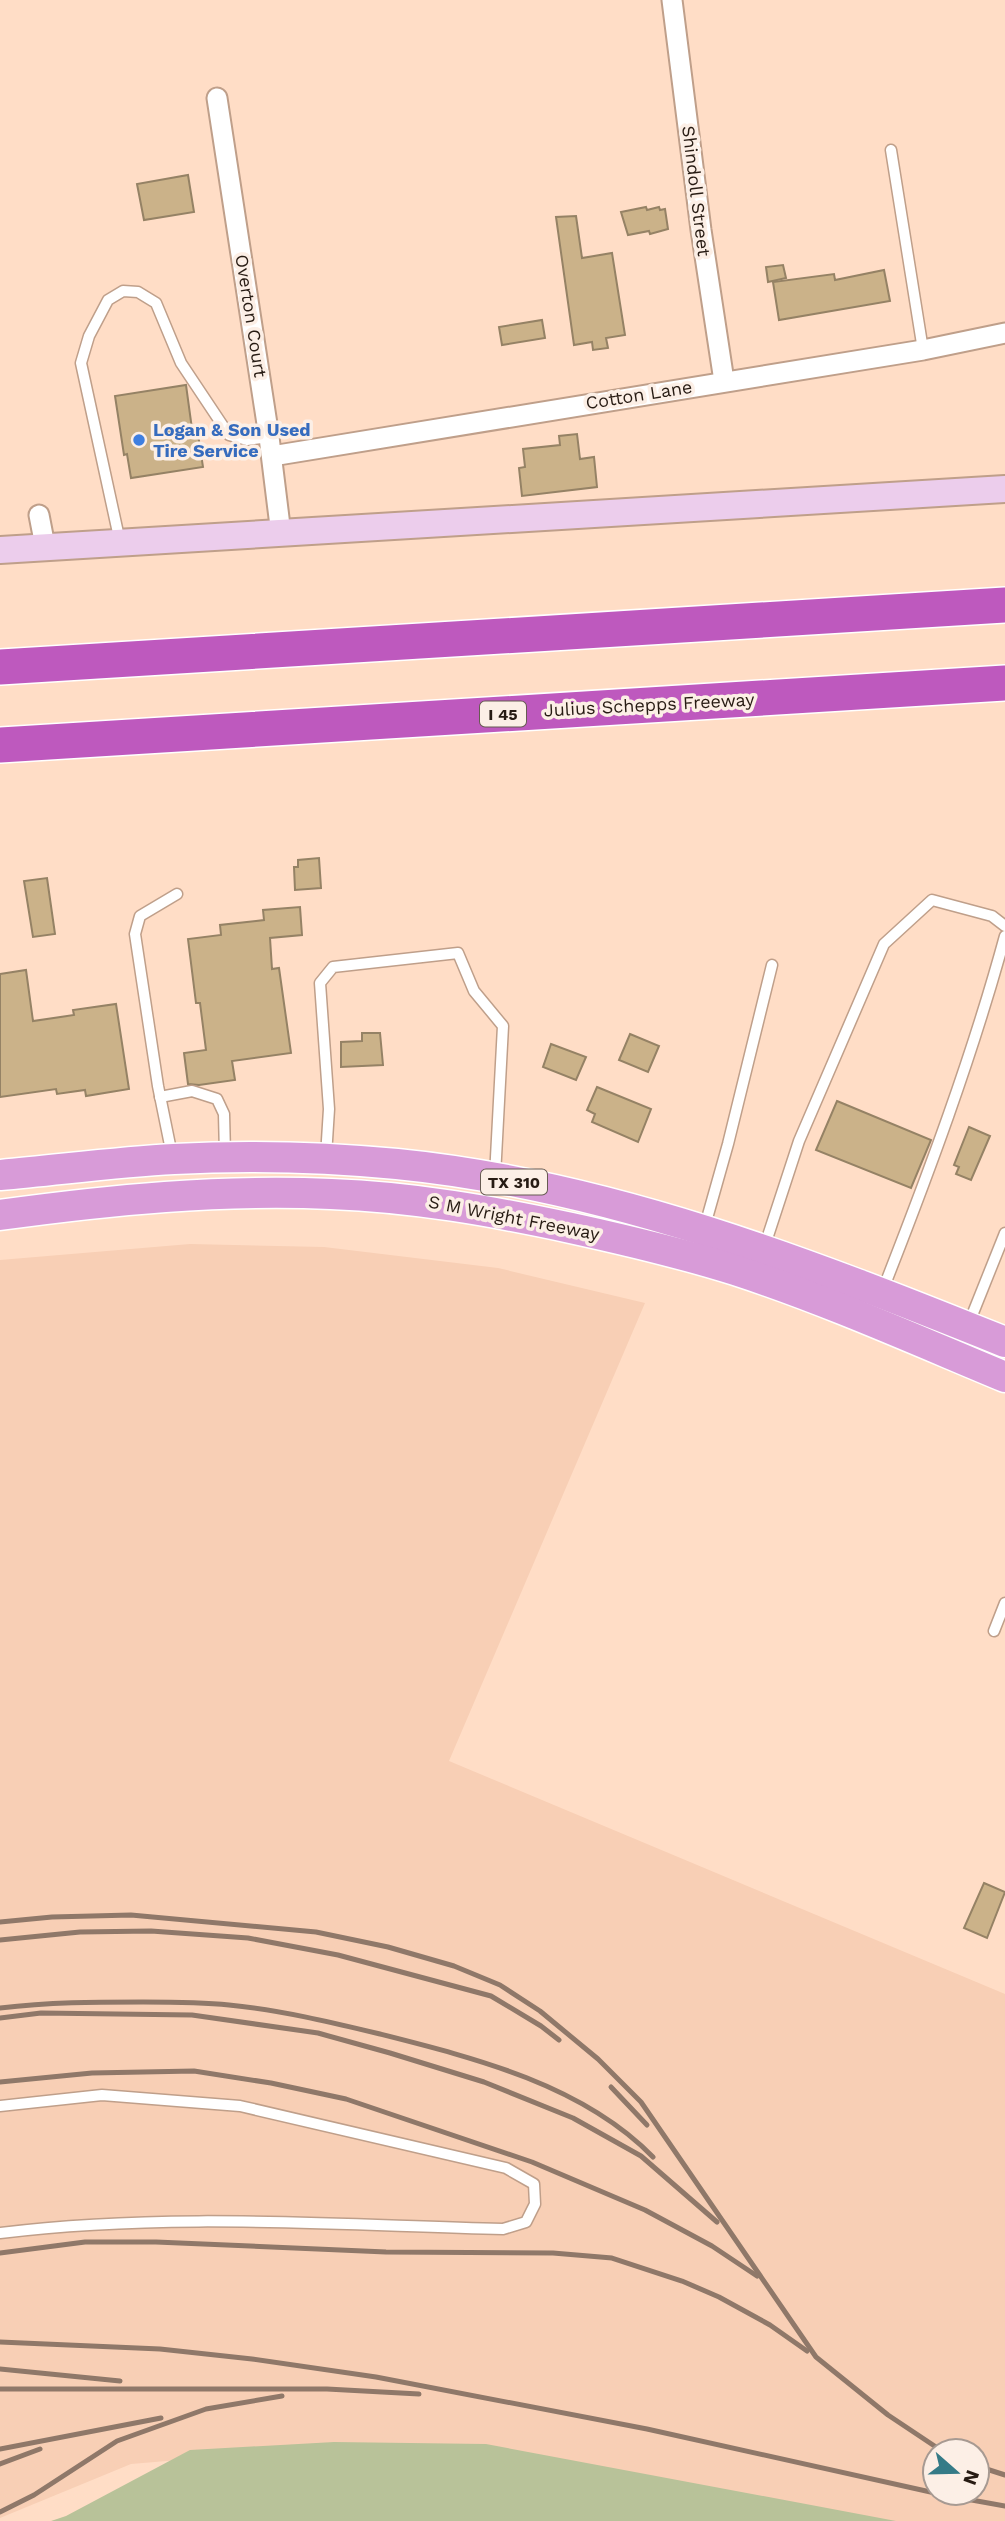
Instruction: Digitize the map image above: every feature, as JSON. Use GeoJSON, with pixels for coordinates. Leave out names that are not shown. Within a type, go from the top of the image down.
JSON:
{"type":"FeatureCollection","features":[{"type":"Feature","properties":{"kind":"highway"},"geometry":{"type":"LineString","coordinates":[[0,667],[1005,605]]}},
{"type":"Feature","properties":{"kind":"highway","name":"Julius Schepps Freeway"},"geometry":{"type":"LineString","coordinates":[[0,745],[1005,683]]}},
{"type":"Feature","properties":{"kind":"main road"},"geometry":{"type":"LineString","coordinates":[[0,550],[45,545],[281,534],[1005,489]]}},
{"type":"Feature","properties":{"kind":"main road","name":"S M Wright Freeway"},"geometry":{"type":"LineString","coordinates":[[0,1175],[172,1159],[225,1158],[397,1164],[495,1178],[612,1203],[764,1248],[1005,1342]]}},
{"type":"Feature","properties":{"kind":"main road","name":"S M Wright Freeway"},"geometry":{"type":"LineString","coordinates":[[0,1215],[96,1203],[252,1192],[419,1200],[485,1210],[616,1238],[734,1270],[802,1294],[1005,1377]]}},
{"type":"Feature","properties":{"kind":"street","name":"Shindoll Street"},"geometry":{"type":"LineString","coordinates":[[672,0],[701,230],[724,381]]}},
{"type":"Feature","properties":{"kind":"street","name":"Overton Court"},"geometry":{"type":"LineString","coordinates":[[217,98],[271,446],[281,534]]}},
{"type":"Feature","properties":{"kind":"street","name":"Cotton Lane"},"geometry":{"type":"LineString","coordinates":[[271,446],[724,381],[923,350],[1005,333]]}},
{"type":"Feature","properties":{"kind":"street"},"geometry":{"type":"LineString","coordinates":[[39,515],[45,545]]}},
{"type":"Feature","properties":{"kind":"lane"},"geometry":{"type":"LineString","coordinates":[[891,150],[923,350]]}},
{"type":"Feature","properties":{"kind":"lane"},"geometry":{"type":"LineString","coordinates":[[120,542],[81,363],[89,336],[108,300],[123,291],[138,292],[156,303],[181,363],[229,436],[271,446]]}},
{"type":"Feature","properties":{"kind":"lane"},"geometry":{"type":"LineString","coordinates":[[172,1159],[135,934],[140,916],[177,894]]}},
{"type":"Feature","properties":{"kind":"lane"},"geometry":{"type":"LineString","coordinates":[[764,1248],[799,1141],[884,944],[932,900],[992,916],[1005,926]]}},
{"type":"Feature","properties":{"kind":"lane"},"geometry":{"type":"LineString","coordinates":[[882,1292],[923,1188],[986,1006],[1005,936]]}},
{"type":"Feature","properties":{"kind":"lane"},"geometry":{"type":"LineString","coordinates":[[326,1160],[329,1109],[320,983],[333,967],[458,953],[474,991],[503,1026],[495,1178]]}},
{"type":"Feature","properties":{"kind":"lane"},"geometry":{"type":"LineString","coordinates":[[704,1229],[772,965]]}},
{"type":"Feature","properties":{"kind":"lane"},"geometry":{"type":"LineString","coordinates":[[160,1097],[192,1091],[217,1099],[223,1114],[225,1158]]}},
{"type":"Feature","properties":{"kind":"lane"},"geometry":{"type":"LineString","coordinates":[[968,1327],[1005,1233]]}},
{"type":"Feature","properties":{"kind":"lane"},"geometry":{"type":"LineString","coordinates":[[994,1631],[1005,1603]]}},
{"type":"Feature","properties":{"kind":"lane"},"geometry":{"type":"LineString","coordinates":[[0,2106],[102,2095],[240,2106],[506,2168],[534,2184],[535,2204],[526,2222],[503,2229],[232,2222],[58,2225],[0,2233]]}},
{"type":"Feature","properties":{"kind":"shaded area"},"geometry":{"type":"Polygon","coordinates":[[[190,1244],[324,1247],[498,1268],[645,1303],[449,1761],[1005,1994],[1005,2521],[641,2521],[263,2453],[131,2464],[0,2518],[0,1260],[190,1244]]]}},
{"type":"Feature","properties":{"kind":"green space"},"geometry":{"type":"Polygon","coordinates":[[[334,2442],[486,2444],[896,2521],[51,2521],[66,2516],[190,2450],[334,2442]]]}},
{"type":"Feature","properties":{"kind":"building"},"geometry":{"type":"Polygon","coordinates":[[[188,175],[194,212],[144,220],[137,184],[188,175]]]}},
{"type":"Feature","properties":{"kind":"building"},"geometry":{"type":"Polygon","coordinates":[[[646,207],[647,210],[659,207],[660,210],[665,209],[668,229],[650,234],[649,231],[628,235],[621,212],[646,207]]]}},
{"type":"Feature","properties":{"kind":"building"},"geometry":{"type":"Polygon","coordinates":[[[576,216],[582,258],[612,253],[625,335],[606,338],[608,348],[593,350],[592,342],[574,345],[556,217],[576,216]]]}},
{"type":"Feature","properties":{"kind":"building"},"geometry":{"type":"Polygon","coordinates":[[[783,265],[786,278],[768,282],[766,267],[783,265]]]}},
{"type":"Feature","properties":{"kind":"building"},"geometry":{"type":"Polygon","coordinates":[[[884,270],[890,301],[779,320],[773,282],[834,274],[835,280],[884,270]]]}},
{"type":"Feature","properties":{"kind":"building"},"geometry":{"type":"Polygon","coordinates":[[[542,320],[545,338],[502,345],[499,327],[542,320]]]}},
{"type":"Feature","properties":{"kind":"building","name":"Logan & Son Used Tire Service"},"geometry":{"type":"Polygon","coordinates":[[[186,385],[192,429],[197,428],[203,467],[131,478],[127,454],[124,455],[115,396],[186,385]]]}},
{"type":"Feature","properties":{"kind":"building"},"geometry":{"type":"Polygon","coordinates":[[[577,434],[580,459],[594,457],[597,487],[522,496],[519,468],[525,467],[523,449],[560,445],[559,436],[577,434]]]}},
{"type":"Feature","properties":{"kind":"building"},"geometry":{"type":"Polygon","coordinates":[[[319,858],[321,888],[295,890],[294,867],[298,867],[298,860],[319,858]]]}},
{"type":"Feature","properties":{"kind":"building"},"geometry":{"type":"Polygon","coordinates":[[[47,878],[55,934],[33,937],[24,881],[47,878]]]}},
{"type":"Feature","properties":{"kind":"building"},"geometry":{"type":"Polygon","coordinates":[[[300,907],[302,935],[270,938],[272,969],[279,968],[291,1053],[232,1061],[235,1080],[188,1084],[184,1053],[206,1050],[200,1003],[196,1003],[188,939],[221,935],[220,925],[264,920],[263,910],[300,907]]]}},
{"type":"Feature","properties":{"kind":"building"},"geometry":{"type":"Polygon","coordinates":[[[26,970],[33,1021],[74,1015],[73,1010],[116,1004],[129,1089],[86,1096],[85,1090],[57,1094],[56,1089],[0,1097],[0,974],[26,970]]]}},
{"type":"Feature","properties":{"kind":"building"},"geometry":{"type":"Polygon","coordinates":[[[362,1033],[380,1033],[383,1065],[341,1067],[341,1042],[362,1041],[362,1033]]]}},
{"type":"Feature","properties":{"kind":"building"},"geometry":{"type":"Polygon","coordinates":[[[630,1034],[659,1046],[648,1072],[619,1060],[630,1034]]]}},
{"type":"Feature","properties":{"kind":"building"},"geometry":{"type":"Polygon","coordinates":[[[551,1044],[586,1057],[576,1080],[543,1067],[551,1044]]]}},
{"type":"Feature","properties":{"kind":"building"},"geometry":{"type":"Polygon","coordinates":[[[597,1087],[651,1109],[638,1142],[592,1122],[595,1114],[587,1110],[597,1087]]]}},
{"type":"Feature","properties":{"kind":"building"},"geometry":{"type":"Polygon","coordinates":[[[837,1101],[931,1140],[911,1188],[816,1150],[837,1101]]]}},
{"type":"Feature","properties":{"kind":"building"},"geometry":{"type":"Polygon","coordinates":[[[969,1127],[990,1136],[971,1180],[956,1174],[959,1167],[954,1165],[969,1127]]]}},
{"type":"Feature","properties":{"kind":"building"},"geometry":{"type":"Polygon","coordinates":[[[984,1883],[1005,1892],[987,1938],[964,1928],[984,1883]]]}},
{"type":"Feature","properties":{"kind":"railway"},"geometry":{"type":"LineString","coordinates":[[0,1922],[52,1917],[131,1915],[316,1932],[388,1947],[454,1966],[500,1985],[540,2011],[598,2059],[641,2102],[816,2357],[888,2415],[921,2437]]}},
{"type":"Feature","properties":{"kind":"railway"},"geometry":{"type":"LineString","coordinates":[[0,1940],[80,1932],[151,1931],[248,1938],[338,1955],[491,1996],[559,2040]]}},
{"type":"Feature","properties":{"kind":"railway"},"geometry":{"type":"LineString","coordinates":[[0,2008],[89,2002],[208,2003],[267,2010],[342,2025],[453,2053],[526,2078],[594,2111],[625,2132],[653,2157]]}},
{"type":"Feature","properties":{"kind":"railway"},"geometry":{"type":"LineString","coordinates":[[0,2018],[41,2013],[192,2015],[318,2033],[390,2053],[484,2082],[573,2118],[641,2156],[717,2222]]}},
{"type":"Feature","properties":{"kind":"railway"},"geometry":{"type":"LineString","coordinates":[[0,2082],[92,2073],[194,2071],[271,2083],[346,2099],[532,2162],[645,2210],[712,2246],[757,2276]]}},
{"type":"Feature","properties":{"kind":"railway"},"geometry":{"type":"LineString","coordinates":[[611,2087],[647,2125]]}},
{"type":"Feature","properties":{"kind":"railway"},"geometry":{"type":"LineString","coordinates":[[0,2253],[85,2242],[156,2242],[386,2252],[553,2253],[612,2258],[682,2281],[719,2297],[770,2325],[807,2351]]}},
{"type":"Feature","properties":{"kind":"railway"},"geometry":{"type":"LineString","coordinates":[[0,2342],[160,2349],[376,2377],[647,2429],[1005,2506]]}},
{"type":"Feature","properties":{"kind":"railway"},"geometry":{"type":"LineString","coordinates":[[0,2369],[120,2381]]}},
{"type":"Feature","properties":{"kind":"railway"},"geometry":{"type":"LineString","coordinates":[[0,2389],[327,2389],[419,2394]]}},
{"type":"Feature","properties":{"kind":"railway"},"geometry":{"type":"LineString","coordinates":[[0,2512],[34,2495],[117,2441],[206,2409],[282,2396]]}},
{"type":"Feature","properties":{"kind":"railway"},"geometry":{"type":"LineString","coordinates":[[0,2449],[161,2418]]}},
{"type":"Feature","properties":{"kind":"railway"},"geometry":{"type":"LineString","coordinates":[[0,2464],[40,2449]]}},
{"type":"Feature","properties":{"kind":"railway"},"geometry":{"type":"LineString","coordinates":[[991,2470],[1005,2475]]}},
{"type":"Feature","properties":{"kind":"place","name":"Logan & Son Used Tire Service"},"geometry":{"type":"Point","coordinates":[139,440]}}]}
